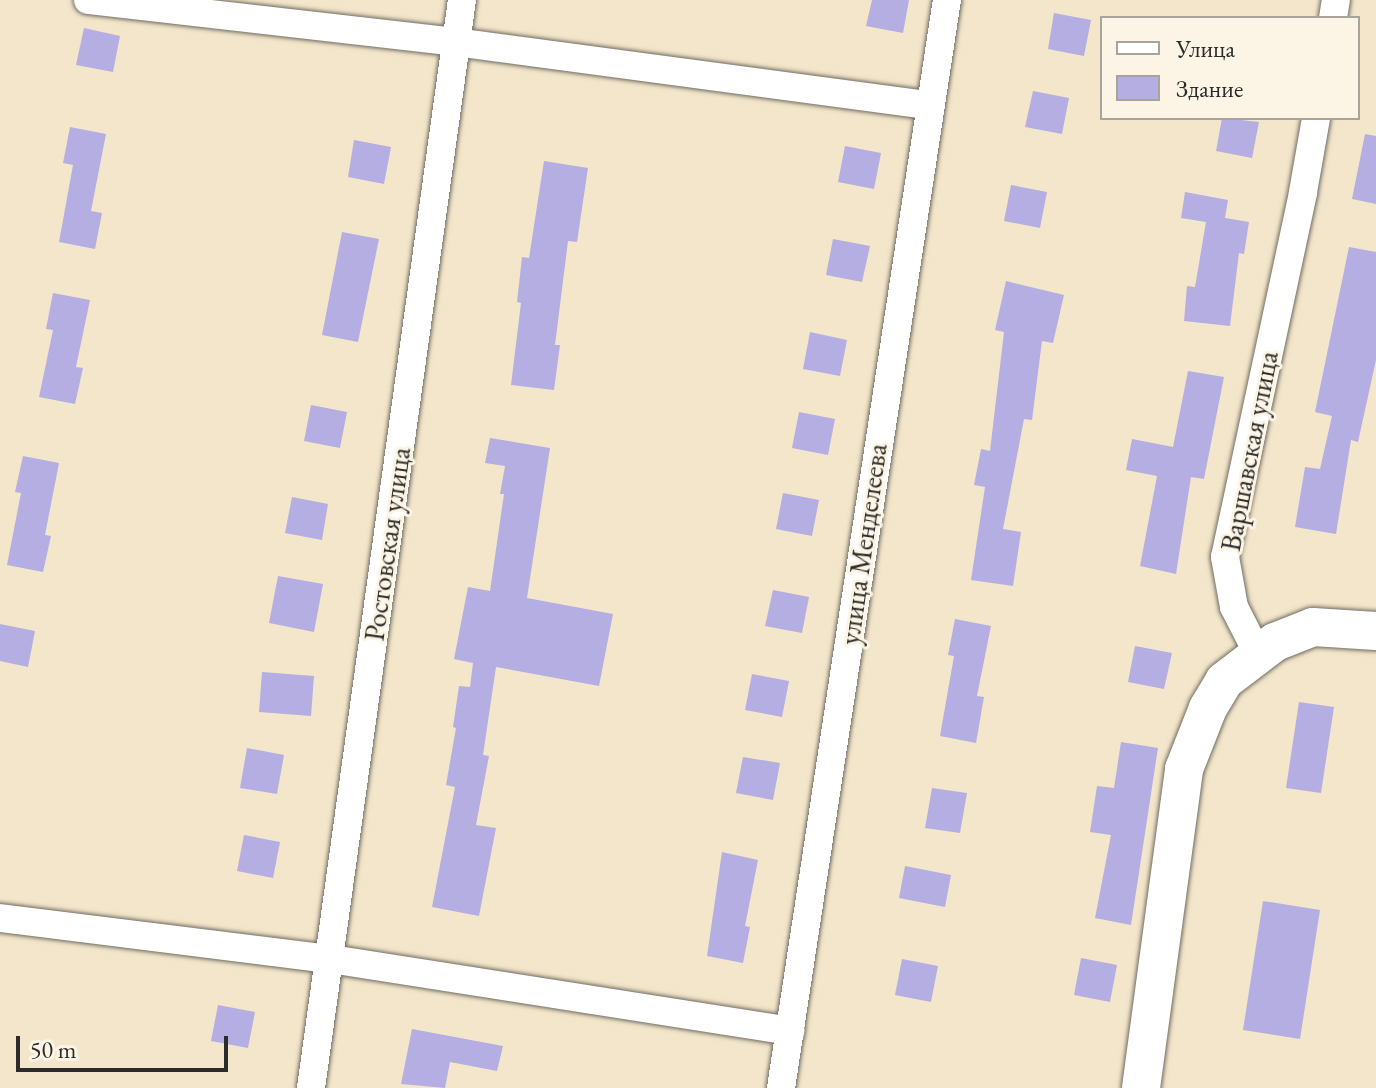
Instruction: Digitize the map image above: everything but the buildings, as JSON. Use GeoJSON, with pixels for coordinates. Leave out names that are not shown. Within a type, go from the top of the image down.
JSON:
{"type":"FeatureCollection","features":[{"type":"Feature","properties":{"kind":"main road"},"geometry":{"type":"LineString","coordinates":[[1141,1088],[1184,769],[1195,735],[1224,681],[1275,642],[1313,627],[1376,631]]}},
{"type":"Feature","properties":{"kind":"street"},"geometry":{"type":"LineString","coordinates":[[88,0],[455,42],[929,105]]}},
{"type":"Feature","properties":{"kind":"street","name":"Ростовская улица"},"geometry":{"type":"LineString","coordinates":[[311,1088],[462,0]]}},
{"type":"Feature","properties":{"kind":"street","name":"улица Менделеева"},"geometry":{"type":"LineString","coordinates":[[781,1088],[947,0]]}},
{"type":"Feature","properties":{"kind":"street","name":"Варшавская улица"},"geometry":{"type":"LineString","coordinates":[[1259,656],[1234,607],[1225,557],[1316,120]]}},
{"type":"Feature","properties":{"kind":"street"},"geometry":{"type":"LineString","coordinates":[[0,918],[331,959],[790,1031]]}}]}
